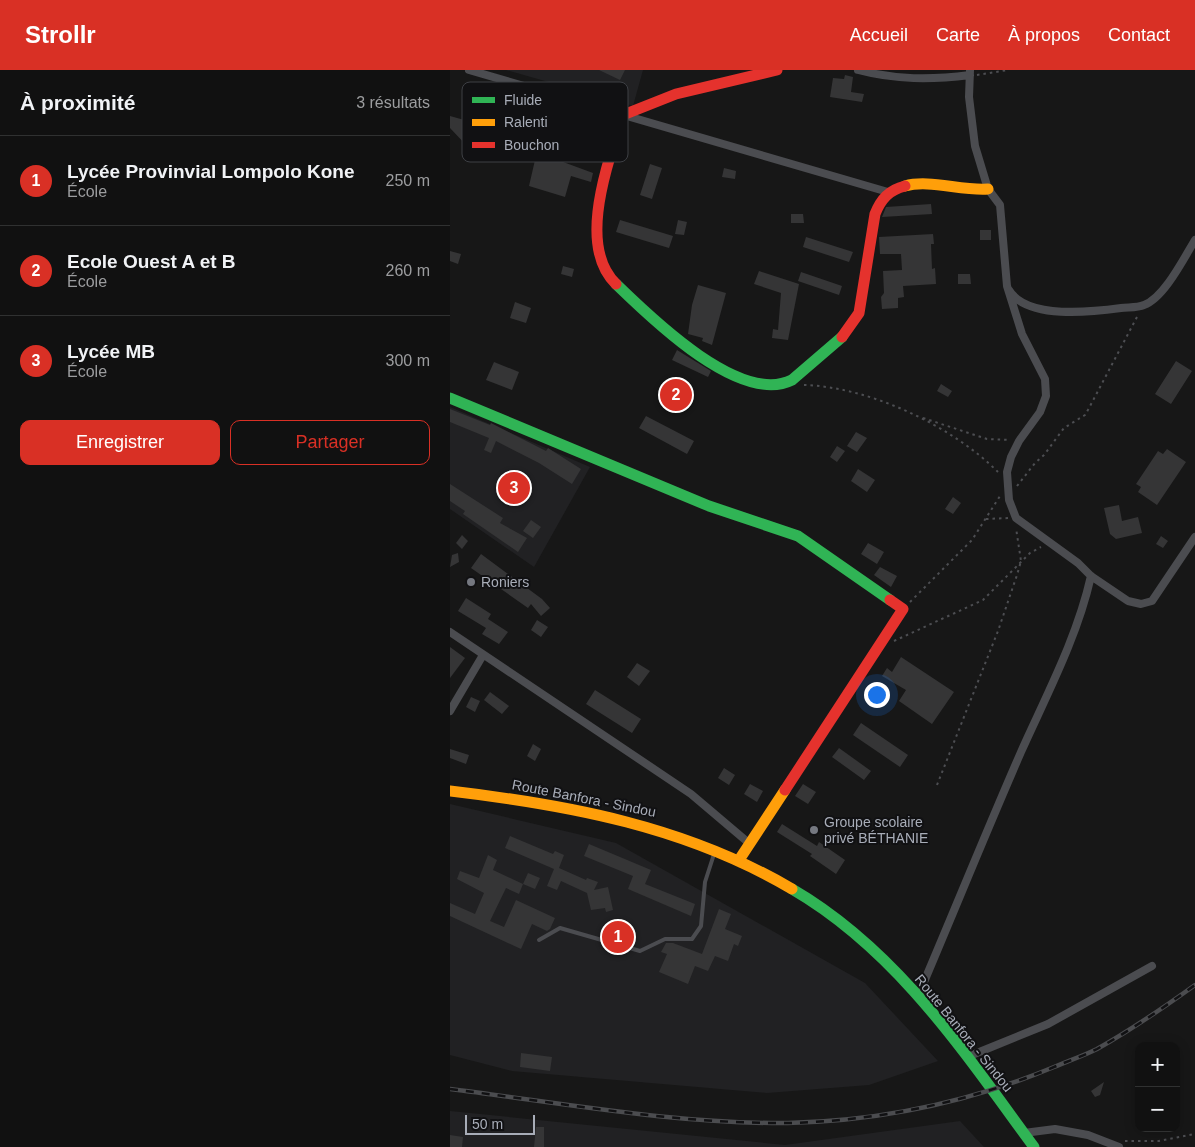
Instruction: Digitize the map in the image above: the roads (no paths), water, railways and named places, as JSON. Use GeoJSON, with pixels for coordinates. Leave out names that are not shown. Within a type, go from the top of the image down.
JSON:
{"type":"FeatureCollection","features":[{"type":"Feature","properties":{"kind":"street"},"geometry":{"type":"LineString","coordinates":[[469,70],[510,82]]}},
{"type":"Feature","properties":{"kind":"street"},"geometry":{"type":"LineString","coordinates":[[628,113],[676,94],[777,70]]}},
{"type":"Feature","properties":{"kind":"street"},"geometry":{"type":"LineString","coordinates":[[858,70],[898,78],[925,79],[970,73],[969,97],[975,146],[988,189],[1000,205],[1007,286],[1022,334],[1045,378],[1046,396],[1040,412],[1010,457],[1009,500],[1016,518],[1053,547],[1078,563],[1091,576],[1128,601],[1140,604],[1152,601],[1195,538]]}},
{"type":"Feature","properties":{"kind":"street"},"geometry":{"type":"LineString","coordinates":[[628,116],[888,192]]}},
{"type":"Feature","properties":{"kind":"street"},"geometry":{"type":"LineString","coordinates":[[609,162],[597,217],[597,249],[607,275],[682,344],[752,382],[768,385],[783,384],[814,363],[849,328],[858,314],[868,261],[869,234],[877,205],[888,192],[905,185],[920,182],[969,190],[988,189]]}},
{"type":"Feature","properties":{"kind":"street"},"geometry":{"type":"LineString","coordinates":[[1007,286],[1012,295],[1026,304],[1050,310],[1094,312],[1144,305],[1152,300],[1174,274],[1195,240]]}},
{"type":"Feature","properties":{"kind":"street"},"geometry":{"type":"LineString","coordinates":[[450,398],[709,506],[798,536],[903,609],[739,860]]}},
{"type":"Feature","properties":{"kind":"street"},"geometry":{"type":"LineString","coordinates":[[918,996],[1022,750],[1065,657],[1084,605],[1091,576]]}},
{"type":"Feature","properties":{"kind":"street"},"geometry":{"type":"LineString","coordinates":[[450,632],[690,794],[750,844]]}},
{"type":"Feature","properties":{"kind":"street"},"geometry":{"type":"LineString","coordinates":[[450,711],[483,655]]}},
{"type":"Feature","properties":{"kind":"street","name":"Route Banfora - Sindou"},"geometry":{"type":"LineString","coordinates":[[450,791],[518,799],[620,818],[665,830],[716,848],[803,894],[855,933],[918,996],[967,1057],[1034,1147]]}},
{"type":"Feature","properties":{"kind":"street"},"geometry":{"type":"LineString","coordinates":[[967,1057],[1048,1024],[1152,966]]}},
{"type":"Feature","properties":{"kind":"street"},"geometry":{"type":"LineString","coordinates":[[1024,1133],[1055,1129],[1122,1144]]}},
{"type":"Feature","properties":{"kind":"lane"},"geometry":{"type":"LineString","coordinates":[[539,940],[560,928],[640,951],[665,939],[692,940],[701,926],[704,882],[716,848]]}},
{"type":"Feature","properties":{"kind":"railway"},"geometry":{"type":"LineString","coordinates":[[450,1089],[619,1112],[703,1120],[788,1123],[890,1114],[957,1100],[990,1090],[1086,1054],[1135,1026],[1195,985]]}},
{"type":"Feature","properties":{"kind":"place","name":"Ecole Ouest A et B"},"geometry":{"type":"Point","coordinates":[676,395]}},
{"type":"Feature","properties":{"kind":"place","name":"Lycée MB"},"geometry":{"type":"Point","coordinates":[514,488]}},
{"type":"Feature","properties":{"kind":"place","name":"Roniers"},"geometry":{"type":"Point","coordinates":[471,582]}},
{"type":"Feature","properties":{"kind":"place","name":"Groupe scolaire privé BÉTHANIE"},"geometry":{"type":"Point","coordinates":[814,830]}},
{"type":"Feature","properties":{"kind":"place","name":"Lycée Provinvial Lompolo Kone"},"geometry":{"type":"Point","coordinates":[618,937]}}]}
